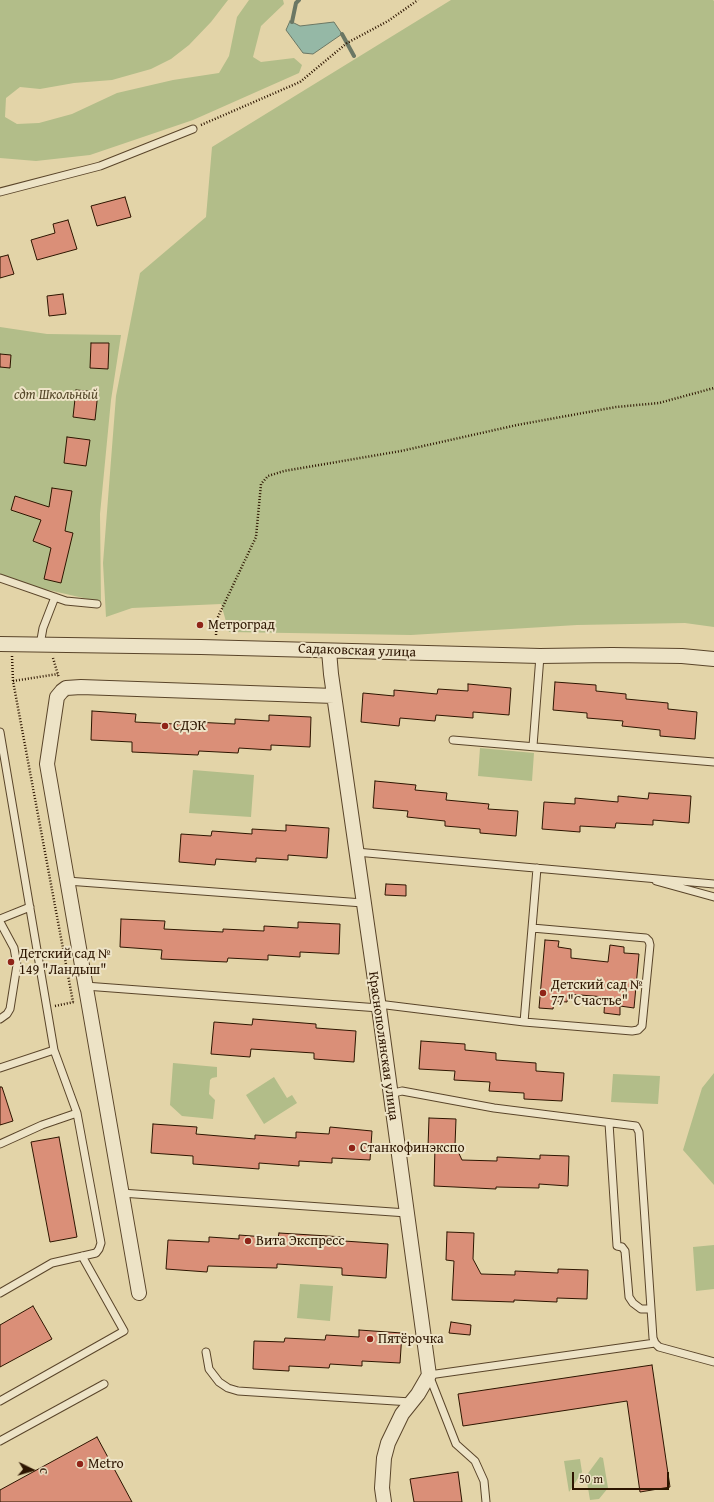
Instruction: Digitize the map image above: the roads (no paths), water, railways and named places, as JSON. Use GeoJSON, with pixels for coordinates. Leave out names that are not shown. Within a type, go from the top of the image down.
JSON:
{"type":"FeatureCollection","features":[{"type":"Feature","properties":{"kind":"street","name":"Садаковская улица"},"geometry":{"type":"LineString","coordinates":[[6,644],[540,656],[682,656],[714,659]]}},
{"type":"Feature","properties":{"kind":"street","name":"Краснополянская улица"},"geometry":{"type":"LineString","coordinates":[[329,651],[334,696],[429,1375]]}},
{"type":"Feature","properties":{"kind":"street"},"geometry":{"type":"LineString","coordinates":[[139,1293],[47,764],[57,697],[66,688],[81,687],[334,696]]}},
{"type":"Feature","properties":{"kind":"street"},"geometry":{"type":"LineString","coordinates":[[384,1502],[382,1488],[388,1443],[397,1423],[418,1394],[429,1375]]}},
{"type":"Feature","properties":{"kind":"lane"},"geometry":{"type":"LineString","coordinates":[[0,192],[100,166],[193,129]]}},
{"type":"Feature","properties":{"kind":"lane"},"geometry":{"type":"LineString","coordinates":[[0,578],[66,601],[97,604]]}},
{"type":"Feature","properties":{"kind":"lane"},"geometry":{"type":"LineString","coordinates":[[40,645],[43,628],[55,597]]}},
{"type":"Feature","properties":{"kind":"lane"},"geometry":{"type":"LineString","coordinates":[[533,746],[540,656]]}},
{"type":"Feature","properties":{"kind":"lane"},"geometry":{"type":"LineString","coordinates":[[0,732],[54,1050],[77,1113],[101,1243],[96,1253],[52,1263],[0,1293]]}},
{"type":"Feature","properties":{"kind":"lane"},"geometry":{"type":"LineString","coordinates":[[453,740],[714,762]]}},
{"type":"Feature","properties":{"kind":"lane"},"geometry":{"type":"LineString","coordinates":[[356,852],[638,876],[714,884]]}},
{"type":"Feature","properties":{"kind":"lane"},"geometry":{"type":"LineString","coordinates":[[524,1022],[537,868]]}},
{"type":"Feature","properties":{"kind":"lane"},"geometry":{"type":"LineString","coordinates":[[638,876],[714,897]]}},
{"type":"Feature","properties":{"kind":"lane"},"geometry":{"type":"LineString","coordinates":[[67,881],[363,903]]}},
{"type":"Feature","properties":{"kind":"lane"},"geometry":{"type":"LineString","coordinates":[[0,1019],[7,1014],[10,1009],[17,965],[14,948],[0,921],[30,907]]}},
{"type":"Feature","properties":{"kind":"lane"},"geometry":{"type":"LineString","coordinates":[[87,993],[378,1006],[524,1022],[632,1031],[638,1030],[642,1026],[650,945],[649,940],[646,938],[532,928]]}},
{"type":"Feature","properties":{"kind":"lane"},"geometry":{"type":"LineString","coordinates":[[0,1068],[54,1050]]}},
{"type":"Feature","properties":{"kind":"lane"},"geometry":{"type":"LineString","coordinates":[[390,1094],[402,1091],[553,1117],[636,1126],[640,1132],[653,1338],[659,1347],[714,1362]]}},
{"type":"Feature","properties":{"kind":"lane"},"geometry":{"type":"LineString","coordinates":[[0,1144],[42,1125],[77,1113]]}},
{"type":"Feature","properties":{"kind":"lane"},"geometry":{"type":"LineString","coordinates":[[609,1123],[617,1246],[622,1247],[625,1251],[629,1297],[633,1303],[641,1309],[651,1309]]}},
{"type":"Feature","properties":{"kind":"lane"},"geometry":{"type":"LineString","coordinates":[[121,1193],[406,1213]]}},
{"type":"Feature","properties":{"kind":"lane"},"geometry":{"type":"LineString","coordinates":[[0,1401],[124,1331],[82,1256]]}},
{"type":"Feature","properties":{"kind":"lane"},"geometry":{"type":"LineString","coordinates":[[486,1502],[484,1481],[475,1461],[456,1444],[429,1375],[655,1343]]}},
{"type":"Feature","properties":{"kind":"lane"},"geometry":{"type":"LineString","coordinates":[[206,1352],[209,1369],[219,1382],[228,1388],[238,1391],[411,1402]]}},
{"type":"Feature","properties":{"kind":"lane"},"geometry":{"type":"LineString","coordinates":[[0,1441],[104,1384]]}},
{"type":"Feature","properties":{"kind":"waterway"},"geometry":{"type":"LineString","coordinates":[[292,22],[296,3],[299,0]]}},
{"type":"Feature","properties":{"kind":"waterway"},"geometry":{"type":"LineString","coordinates":[[342,34],[354,56]]}},
{"type":"Feature","properties":{"kind":"place","name":"Метроград"},"geometry":{"type":"Point","coordinates":[200,625]}},
{"type":"Feature","properties":{"kind":"place","name":"СДЭК"},"geometry":{"type":"Point","coordinates":[165,726]}},
{"type":"Feature","properties":{"kind":"place","name":"Детский сад № 149 \"Ландыш\""},"geometry":{"type":"Point","coordinates":[11,962]}},
{"type":"Feature","properties":{"kind":"place","name":"Детский сад № 77 \"Счастье\""},"geometry":{"type":"Point","coordinates":[543,993]}},
{"type":"Feature","properties":{"kind":"place","name":"Станкофинэкспо"},"geometry":{"type":"Point","coordinates":[352,1148]}},
{"type":"Feature","properties":{"kind":"place","name":"Вита Экспресс"},"geometry":{"type":"Point","coordinates":[248,1241]}},
{"type":"Feature","properties":{"kind":"place","name":"Пятёрочка"},"geometry":{"type":"Point","coordinates":[370,1339]}},
{"type":"Feature","properties":{"kind":"place","name":"Metro"},"geometry":{"type":"Point","coordinates":[80,1464]}},
{"type":"Feature","properties":{"kind":"park label","name":"сдт Школьный"},"geometry":{"type":"Point","coordinates":[56,395]}}]}
